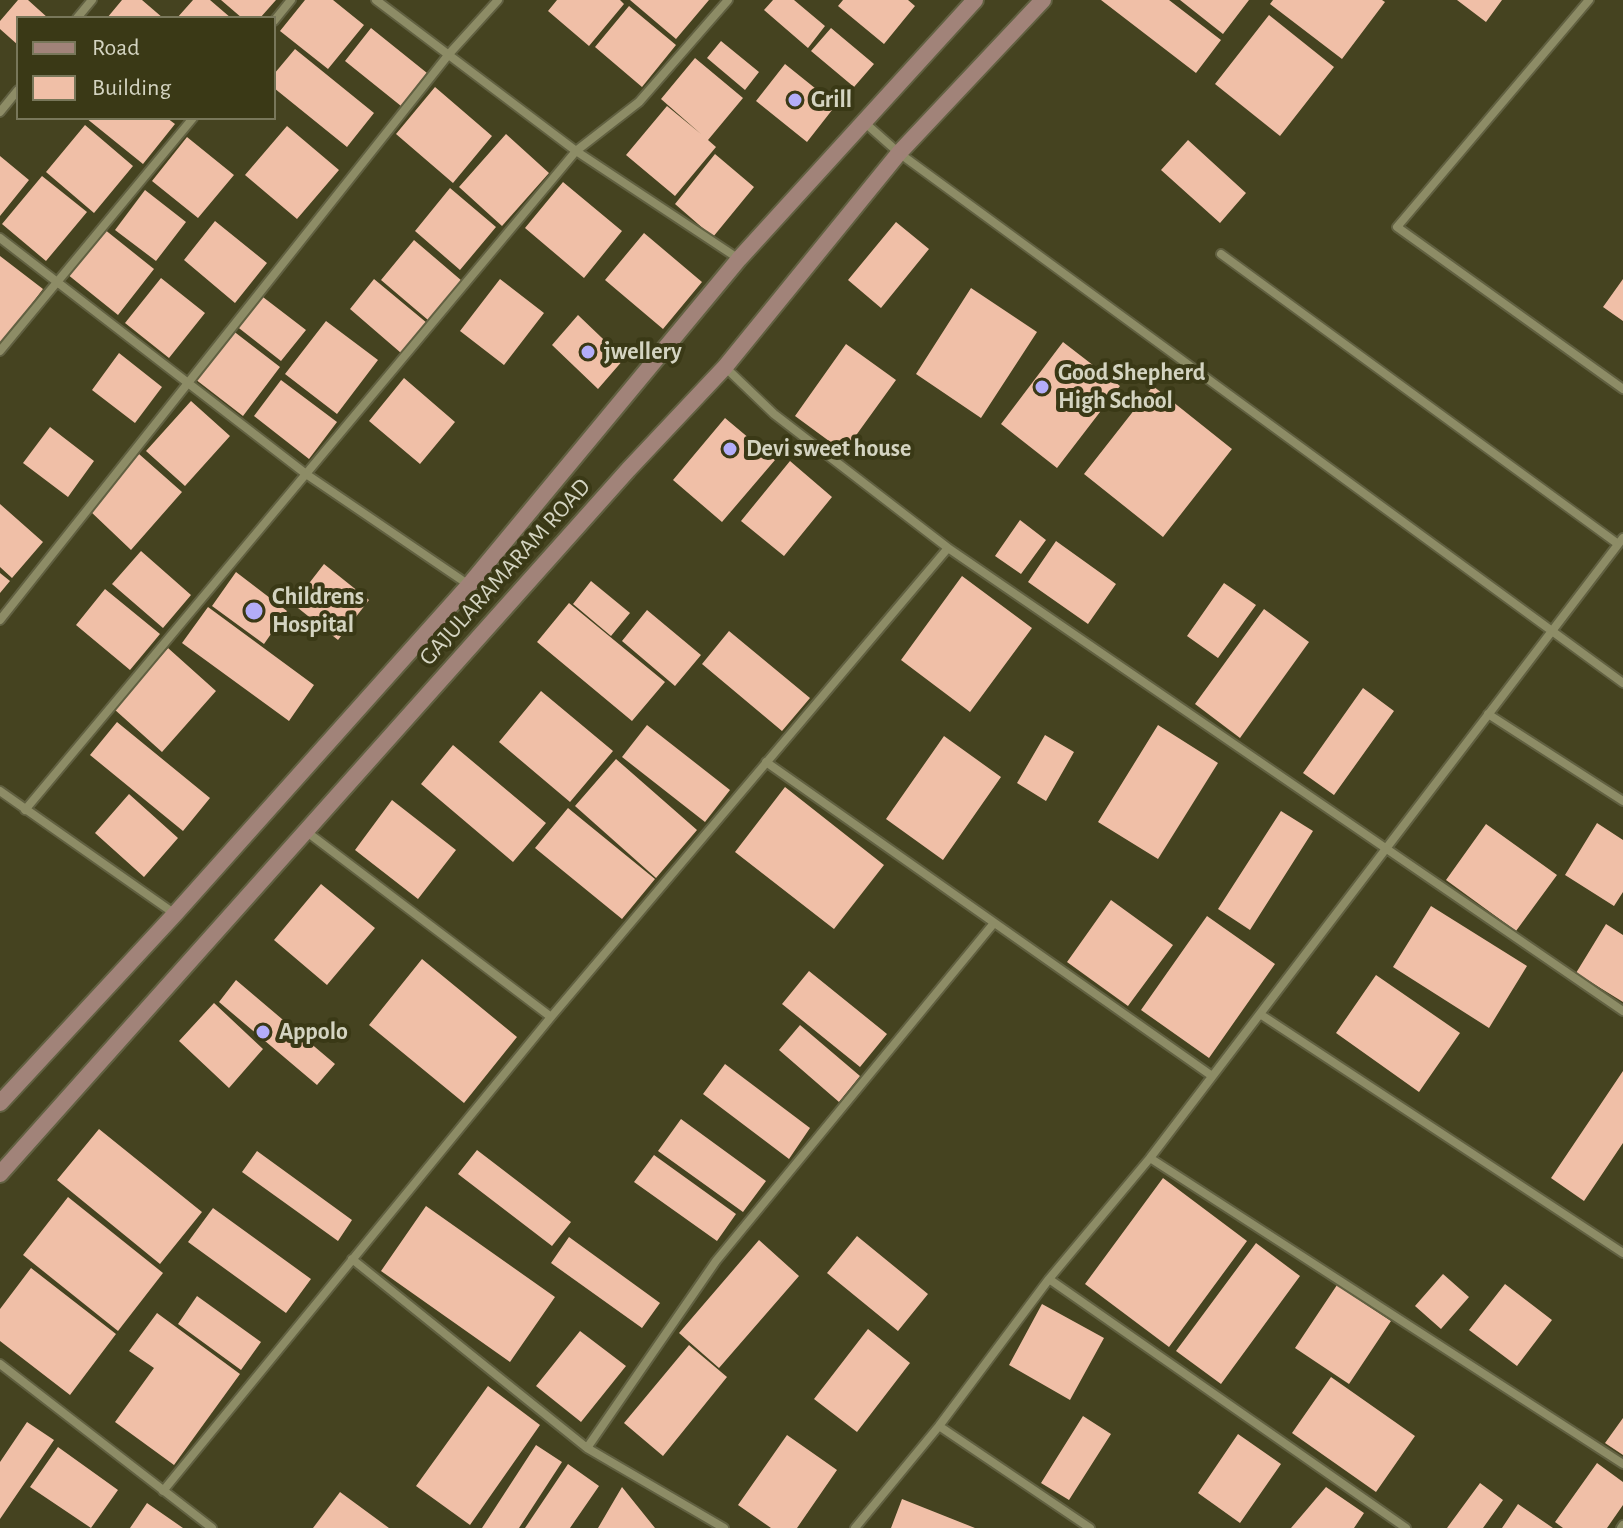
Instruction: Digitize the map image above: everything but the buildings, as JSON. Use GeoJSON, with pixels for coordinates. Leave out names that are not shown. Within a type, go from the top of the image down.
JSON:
{"type":"FeatureCollection","features":[{"type":"Feature","properties":{"kind":"main road","name":"GAJULARAMARAM ROAD"},"geometry":{"type":"LineString","coordinates":[[0,1103],[175,914],[469,585],[739,259],[975,0]]}},
{"type":"Feature","properties":{"kind":"main road","name":"GAJULARAMARAM ROAD"},"geometry":{"type":"LineString","coordinates":[[0,1174],[628,470],[725,367],[899,153],[1043,0]]}},
{"type":"Feature","properties":{"kind":"street"},"geometry":{"type":"LineString","coordinates":[[79,16],[92,0]]}},
{"type":"Feature","properties":{"kind":"street"},"geometry":{"type":"LineString","coordinates":[[276,19],[291,0]]}},
{"type":"Feature","properties":{"kind":"street"},"geometry":{"type":"LineString","coordinates":[[376,0],[576,151],[739,259]]}},
{"type":"Feature","properties":{"kind":"street"},"geometry":{"type":"LineString","coordinates":[[0,620],[449,54],[498,0]]}},
{"type":"Feature","properties":{"kind":"street"},"geometry":{"type":"LineString","coordinates":[[25,810],[576,151],[639,102],[728,0]]}},
{"type":"Feature","properties":{"kind":"street"},"geometry":{"type":"LineString","coordinates":[[1589,0],[1397,227],[1623,389]]}},
{"type":"Feature","properties":{"kind":"street"},"geometry":{"type":"LineString","coordinates":[[0,112],[16,92]]}},
{"type":"Feature","properties":{"kind":"street"},"geometry":{"type":"LineString","coordinates":[[0,351],[191,120]]}},
{"type":"Feature","properties":{"kind":"street"},"geometry":{"type":"LineString","coordinates":[[863,122],[899,153],[1623,683]]}},
{"type":"Feature","properties":{"kind":"street"},"geometry":{"type":"LineString","coordinates":[[0,238],[306,474],[469,585]]}},
{"type":"Feature","properties":{"kind":"street"},"geometry":{"type":"LineString","coordinates":[[855,1528],[939,1426],[1049,1279],[1150,1158],[1621,541],[1221,254]]}},
{"type":"Feature","properties":{"kind":"street"},"geometry":{"type":"LineString","coordinates":[[725,367],[774,414],[948,548],[1388,846],[1623,1011]]}},
{"type":"Feature","properties":{"kind":"street"},"geometry":{"type":"LineString","coordinates":[[163,1491],[551,1017],[948,548]]}},
{"type":"Feature","properties":{"kind":"street"},"geometry":{"type":"LineString","coordinates":[[1488,714],[1623,801]]}},
{"type":"Feature","properties":{"kind":"street"},"geometry":{"type":"LineString","coordinates":[[766,762],[1212,1076]]}},
{"type":"Feature","properties":{"kind":"street"},"geometry":{"type":"LineString","coordinates":[[1,795],[175,914]]}},
{"type":"Feature","properties":{"kind":"street"},"geometry":{"type":"LineString","coordinates":[[307,832],[551,1017]]}},
{"type":"Feature","properties":{"kind":"street"},"geometry":{"type":"LineString","coordinates":[[587,1448],[716,1261],[994,923]]}},
{"type":"Feature","properties":{"kind":"street"},"geometry":{"type":"LineString","coordinates":[[1260,1014],[1623,1253]]}},
{"type":"Feature","properties":{"kind":"street"},"geometry":{"type":"LineString","coordinates":[[1150,1158],[1623,1464]]}},
{"type":"Feature","properties":{"kind":"street"},"geometry":{"type":"LineString","coordinates":[[352,1259],[587,1448],[724,1528]]}},
{"type":"Feature","properties":{"kind":"street"},"geometry":{"type":"LineString","coordinates":[[1049,1279],[1406,1528]]}},
{"type":"Feature","properties":{"kind":"street"},"geometry":{"type":"LineString","coordinates":[[0,1364],[212,1528]]}},
{"type":"Feature","properties":{"kind":"street"},"geometry":{"type":"LineString","coordinates":[[939,1426],[1090,1528]]}},
{"type":"Feature","properties":{"kind":"place","name":"Grill"},"geometry":{"type":"Point","coordinates":[795,100]}},
{"type":"Feature","properties":{"kind":"place","name":"jwellery"},"geometry":{"type":"Point","coordinates":[588,352]}},
{"type":"Feature","properties":{"kind":"place","name":"Good Shepherd High School"},"geometry":{"type":"Point","coordinates":[1042,387]}},
{"type":"Feature","properties":{"kind":"place","name":"Devi sweet house"},"geometry":{"type":"Point","coordinates":[730,449]}},
{"type":"Feature","properties":{"kind":"place","name":"Childrens Hospital"},"geometry":{"type":"Point","coordinates":[254,611]}},
{"type":"Feature","properties":{"kind":"place","name":"Appolo"},"geometry":{"type":"Point","coordinates":[263,1032]}}]}
